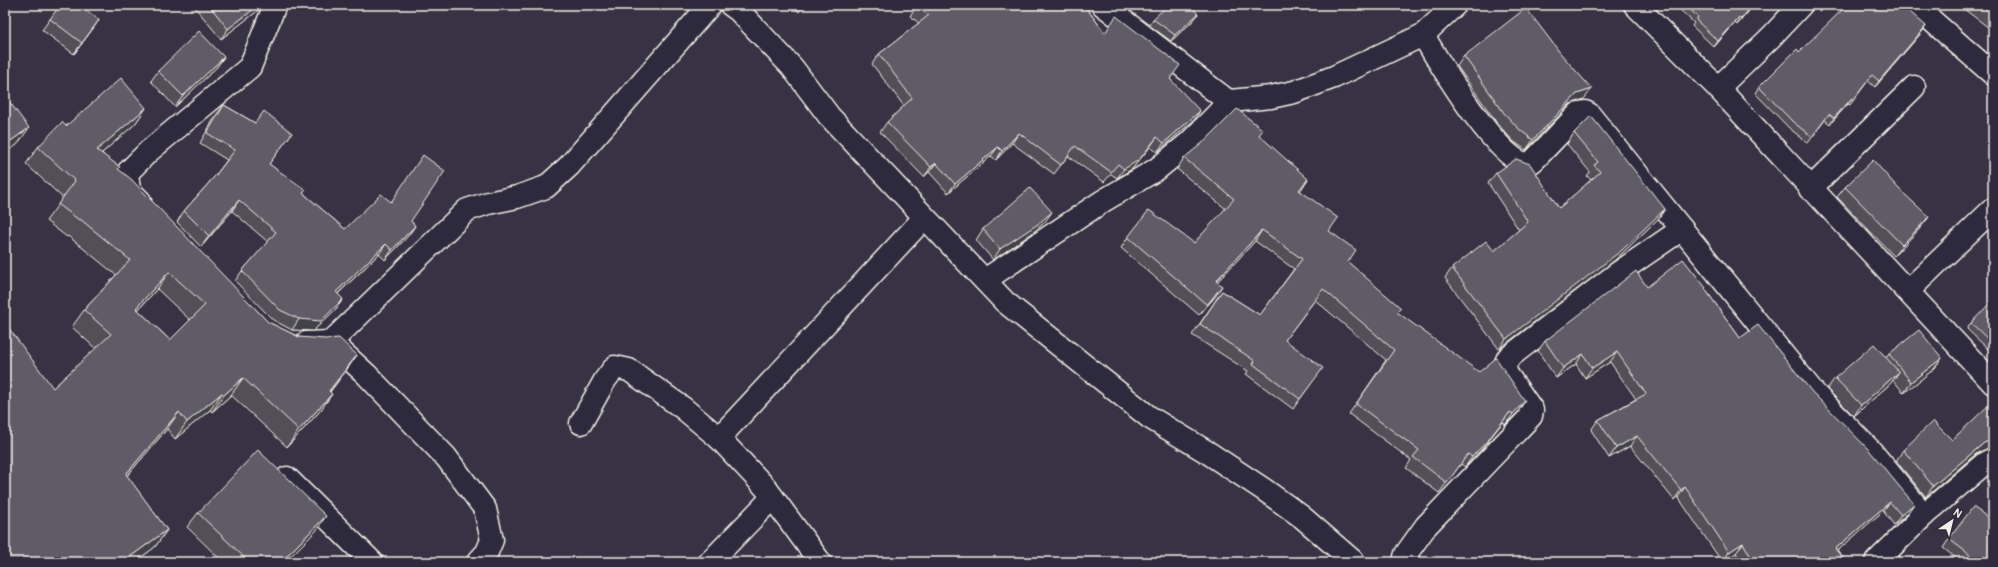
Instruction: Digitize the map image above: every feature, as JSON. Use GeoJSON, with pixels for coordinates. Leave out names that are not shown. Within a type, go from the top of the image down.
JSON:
{"type":"FeatureCollection","features":[{"type":"Feature","properties":{"kind":"street"},"geometry":{"type":"LineString","coordinates":[[155,216],[129,190],[128,172],[149,151],[250,68],[275,5]]}},
{"type":"Feature","properties":{"kind":"street"},"geometry":{"type":"LineString","coordinates":[[288,342],[314,344],[331,342],[467,210],[488,203],[517,197],[546,187],[569,166],[710,5]]}},
{"type":"Feature","properties":{"kind":"street"},"geometry":{"type":"LineString","coordinates":[[731,5],[738,10],[792,67],[829,116],[1005,302],[1149,417],[1207,452],[1263,489],[1302,517],[1354,562]]}},
{"type":"Feature","properties":{"kind":"street"},"geometry":{"type":"LineString","coordinates":[[1103,5],[1224,98],[1230,101],[1271,97],[1294,92],[1361,65],[1423,35],[1455,5]]}},
{"type":"Feature","properties":{"kind":"street"},"geometry":{"type":"LineString","coordinates":[[1635,5],[1718,88],[1993,383]]}},
{"type":"Feature","properties":{"kind":"street"},"geometry":{"type":"LineString","coordinates":[[1718,88],[1771,37],[1801,5]]}},
{"type":"Feature","properties":{"kind":"street"},"geometry":{"type":"LineString","coordinates":[[1914,5],[1993,74]]}},
{"type":"Feature","properties":{"kind":"street"},"geometry":{"type":"LineString","coordinates":[[1423,35],[1460,96],[1491,136],[1518,162],[1528,164],[1534,160],[1579,113],[1585,112],[1589,114],[1816,394],[1870,451],[1924,515]]}},
{"type":"Feature","properties":{"kind":"street"},"geometry":{"type":"LineString","coordinates":[[1810,188],[1914,87]]}},
{"type":"Feature","properties":{"kind":"street"},"geometry":{"type":"LineString","coordinates":[[985,280],[1097,205],[1157,169],[1190,142],[1230,101]]}},
{"type":"Feature","properties":{"kind":"street"},"geometry":{"type":"LineString","coordinates":[[1908,291],[1993,209]]}},
{"type":"Feature","properties":{"kind":"street"},"geometry":{"type":"LineString","coordinates":[[719,438],[924,218]]}},
{"type":"Feature","properties":{"kind":"street"},"geometry":{"type":"LineString","coordinates":[[1409,562],[1405,557],[1406,554],[1426,526],[1531,416],[1532,410],[1506,373],[1505,365],[1508,358],[1612,278],[1682,229]]}},
{"type":"Feature","properties":{"kind":"street"},"geometry":{"type":"LineString","coordinates":[[331,342],[366,374],[446,457],[485,509],[492,540],[488,559]]}},
{"type":"Feature","properties":{"kind":"street"},"geometry":{"type":"LineString","coordinates":[[581,423],[605,380],[615,367],[629,370],[683,408],[719,438],[772,498],[820,562]]}},
{"type":"Feature","properties":{"kind":"street"},"geometry":{"type":"LineString","coordinates":[[1876,562],[1924,515],[1985,463],[1993,459]]}},
{"type":"Feature","properties":{"kind":"street"},"geometry":{"type":"LineString","coordinates":[[287,478],[366,561]]}},
{"type":"Feature","properties":{"kind":"street"},"geometry":{"type":"LineString","coordinates":[[710,562],[772,498]]}},
{"type":"Feature","properties":{"kind":"building"},"geometry":{"type":"Polygon","coordinates":[[[60,5],[80,5],[99,20],[82,43],[50,19],[60,5]]]}},
{"type":"Feature","properties":{"kind":"building"},"geometry":{"type":"Polygon","coordinates":[[[209,5],[259,5],[228,29],[209,5]]]}},
{"type":"Feature","properties":{"kind":"building"},"geometry":{"type":"Polygon","coordinates":[[[917,5],[1084,5],[1105,33],[1116,16],[1180,65],[1170,79],[1200,111],[1164,143],[1157,137],[1139,160],[1124,169],[1118,164],[1111,172],[1075,146],[1061,165],[1019,133],[1002,151],[998,147],[955,184],[936,163],[931,167],[887,122],[912,98],[879,54],[929,15],[916,7],[917,5]]]}},
{"type":"Feature","properties":{"kind":"building"},"geometry":{"type":"Polygon","coordinates":[[[1168,5],[1190,5],[1198,14],[1175,35],[1153,19],[1168,5]]]}},
{"type":"Feature","properties":{"kind":"building"},"geometry":{"type":"Polygon","coordinates":[[[1685,5],[1753,5],[1718,41],[1696,20],[1698,17],[1685,5]]]}},
{"type":"Feature","properties":{"kind":"building"},"geometry":{"type":"Polygon","coordinates":[[[1847,5],[1902,5],[1926,26],[1879,81],[1872,75],[1854,99],[1852,98],[1834,118],[1829,114],[1812,137],[1793,122],[1759,87],[1797,49],[1799,52],[1847,5]]]}},
{"type":"Feature","properties":{"kind":"building"},"geometry":{"type":"Polygon","coordinates":[[[1981,5],[1993,5],[1993,14],[1981,5]]]}},
{"type":"Feature","properties":{"kind":"building"},"geometry":{"type":"Polygon","coordinates":[[[1526,8],[1561,54],[1592,89],[1577,94],[1533,140],[1520,130],[1504,113],[1464,56],[1526,8]]]}},
{"type":"Feature","properties":{"kind":"building"},"geometry":{"type":"Polygon","coordinates":[[[199,31],[224,57],[183,96],[158,71],[199,31]]]}},
{"type":"Feature","properties":{"kind":"building"},"geometry":{"type":"Polygon","coordinates":[[[121,78],[146,108],[97,150],[120,167],[118,169],[131,179],[268,322],[299,337],[325,339],[339,338],[357,355],[329,391],[332,394],[299,430],[243,378],[224,395],[222,393],[187,422],[179,412],[126,474],[167,530],[123,562],[5,562],[5,323],[53,388],[111,334],[84,310],[130,260],[80,219],[79,220],[58,204],[75,181],[38,147],[62,122],[66,126],[121,78]],[[169,272],[136,308],[170,340],[205,305],[169,272]]]}},
{"type":"Feature","properties":{"kind":"building"},"geometry":{"type":"Polygon","coordinates":[[[5,96],[29,128],[5,145],[5,96]]]}},
{"type":"Feature","properties":{"kind":"building"},"geometry":{"type":"Polygon","coordinates":[[[224,105],[255,123],[264,111],[292,133],[269,164],[306,190],[303,193],[345,229],[381,194],[391,202],[423,155],[445,171],[411,221],[415,226],[392,250],[386,244],[336,292],[343,299],[321,321],[299,319],[280,310],[242,271],[276,232],[239,200],[209,236],[184,211],[215,176],[235,150],[207,133],[224,105]]]}},
{"type":"Feature","properties":{"kind":"building"},"geometry":{"type":"Polygon","coordinates":[[[1237,109],[1263,130],[1259,135],[1308,179],[1299,190],[1338,218],[1329,231],[1356,250],[1348,262],[1401,308],[1397,312],[1479,372],[1496,358],[1525,401],[1513,414],[1510,412],[1489,439],[1472,457],[1468,454],[1447,483],[1413,457],[1419,450],[1356,404],[1394,350],[1323,289],[1285,340],[1323,368],[1300,399],[1253,364],[1255,361],[1200,324],[1222,291],[1260,315],[1302,259],[1262,230],[1216,281],[1222,286],[1207,305],[1128,237],[1149,210],[1194,243],[1234,199],[1184,158],[1206,140],[1237,109]]]}},
{"type":"Feature","properties":{"kind":"building"},"geometry":{"type":"Polygon","coordinates":[[[1591,116],[1665,209],[1622,250],[1506,339],[1452,268],[1486,241],[1494,251],[1528,222],[1496,173],[1516,159],[1530,164],[1559,208],[1600,172],[1594,165],[1598,162],[1574,133],[1591,116]]]}},
{"type":"Feature","properties":{"kind":"building"},"geometry":{"type":"Polygon","coordinates":[[[1873,160],[1898,188],[1929,217],[1902,245],[1845,187],[1873,160]]]}},
{"type":"Feature","properties":{"kind":"building"},"geometry":{"type":"Polygon","coordinates":[[[1030,188],[1052,212],[1038,224],[1000,249],[983,229],[1030,188]]]}},
{"type":"Feature","properties":{"kind":"building"},"geometry":{"type":"Polygon","coordinates":[[[1683,259],[1706,288],[1705,289],[1740,338],[1758,325],[1812,392],[1869,450],[1914,504],[1901,515],[1890,502],[1835,549],[1847,562],[1754,562],[1743,543],[1729,552],[1685,487],[1681,490],[1637,436],[1616,448],[1598,420],[1646,394],[1617,352],[1592,368],[1583,354],[1563,368],[1545,341],[1636,271],[1647,287],[1683,259]]]}},
{"type":"Feature","properties":{"kind":"building"},"geometry":{"type":"Polygon","coordinates":[[[1993,303],[1992,343],[1971,323],[1989,304],[1991,305],[1993,303]]]}},
{"type":"Feature","properties":{"kind":"building"},"geometry":{"type":"Polygon","coordinates":[[[1919,330],[1942,358],[1911,382],[1889,354],[1919,330]]]}},
{"type":"Feature","properties":{"kind":"building"},"geometry":{"type":"Polygon","coordinates":[[[1874,344],[1899,372],[1861,405],[1835,378],[1874,344]]]}},
{"type":"Feature","properties":{"kind":"building"},"geometry":{"type":"Polygon","coordinates":[[[1992,402],[1993,439],[1984,443],[1933,486],[1903,450],[1933,421],[1952,440],[1992,402]]]}},
{"type":"Feature","properties":{"kind":"building"},"geometry":{"type":"Polygon","coordinates":[[[258,450],[326,516],[281,562],[249,562],[198,513],[258,450]]]}},
{"type":"Feature","properties":{"kind":"building"},"geometry":{"type":"Polygon","coordinates":[[[1973,507],[1993,521],[1993,562],[1979,562],[1949,539],[1973,507]]]}}]}
